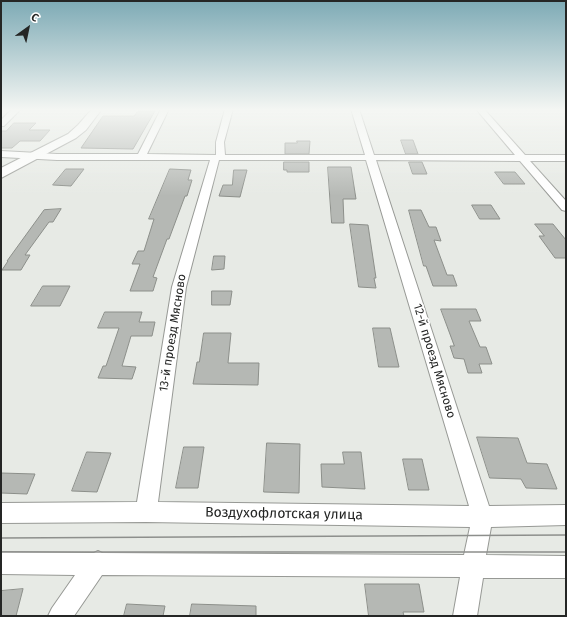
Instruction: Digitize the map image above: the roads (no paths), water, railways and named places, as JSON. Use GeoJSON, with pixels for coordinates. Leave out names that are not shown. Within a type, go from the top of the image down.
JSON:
{"type":"FeatureCollection","features":[{"type":"Feature","properties":{"kind":"street"},"geometry":{"type":"LineString","coordinates":[[1,174],[9,167],[69,138]]}},
{"type":"Feature","properties":{"kind":"street"},"geometry":{"type":"LineString","coordinates":[[141,158],[151,138]]}},
{"type":"Feature","properties":{"kind":"street","name":"13-й проезд Мясново"},"geometry":{"type":"LineString","coordinates":[[146,512],[179,287],[218,158],[221,138]]}},
{"type":"Feature","properties":{"kind":"street","name":"12-й проезд Мясново"},"geometry":{"type":"LineString","coordinates":[[364,138],[482,517],[465,616]]}},
{"type":"Feature","properties":{"kind":"street"},"geometry":{"type":"LineString","coordinates":[[505,138],[566,208]]}},
{"type":"Feature","properties":{"kind":"street"},"geometry":{"type":"LineString","coordinates":[[1,154],[141,158],[566,158]]}},
{"type":"Feature","properties":{"kind":"street","name":"Воздухофлотская улица"},"geometry":{"type":"LineString","coordinates":[[1,513],[146,512],[482,517],[566,515]]}},
{"type":"Feature","properties":{"kind":"street"},"geometry":{"type":"LineString","coordinates":[[60,616],[98,562]]}},
{"type":"Feature","properties":{"kind":"street"},"geometry":{"type":"LineString","coordinates":[[1,563],[98,562],[566,567]]}},
{"type":"Feature","properties":{"kind":"tram line"},"geometry":{"type":"LineString","coordinates":[[1,538],[566,535]]}},
{"type":"Feature","properties":{"kind":"tram line"},"geometry":{"type":"LineString","coordinates":[[1,552],[566,552]]}}]}
